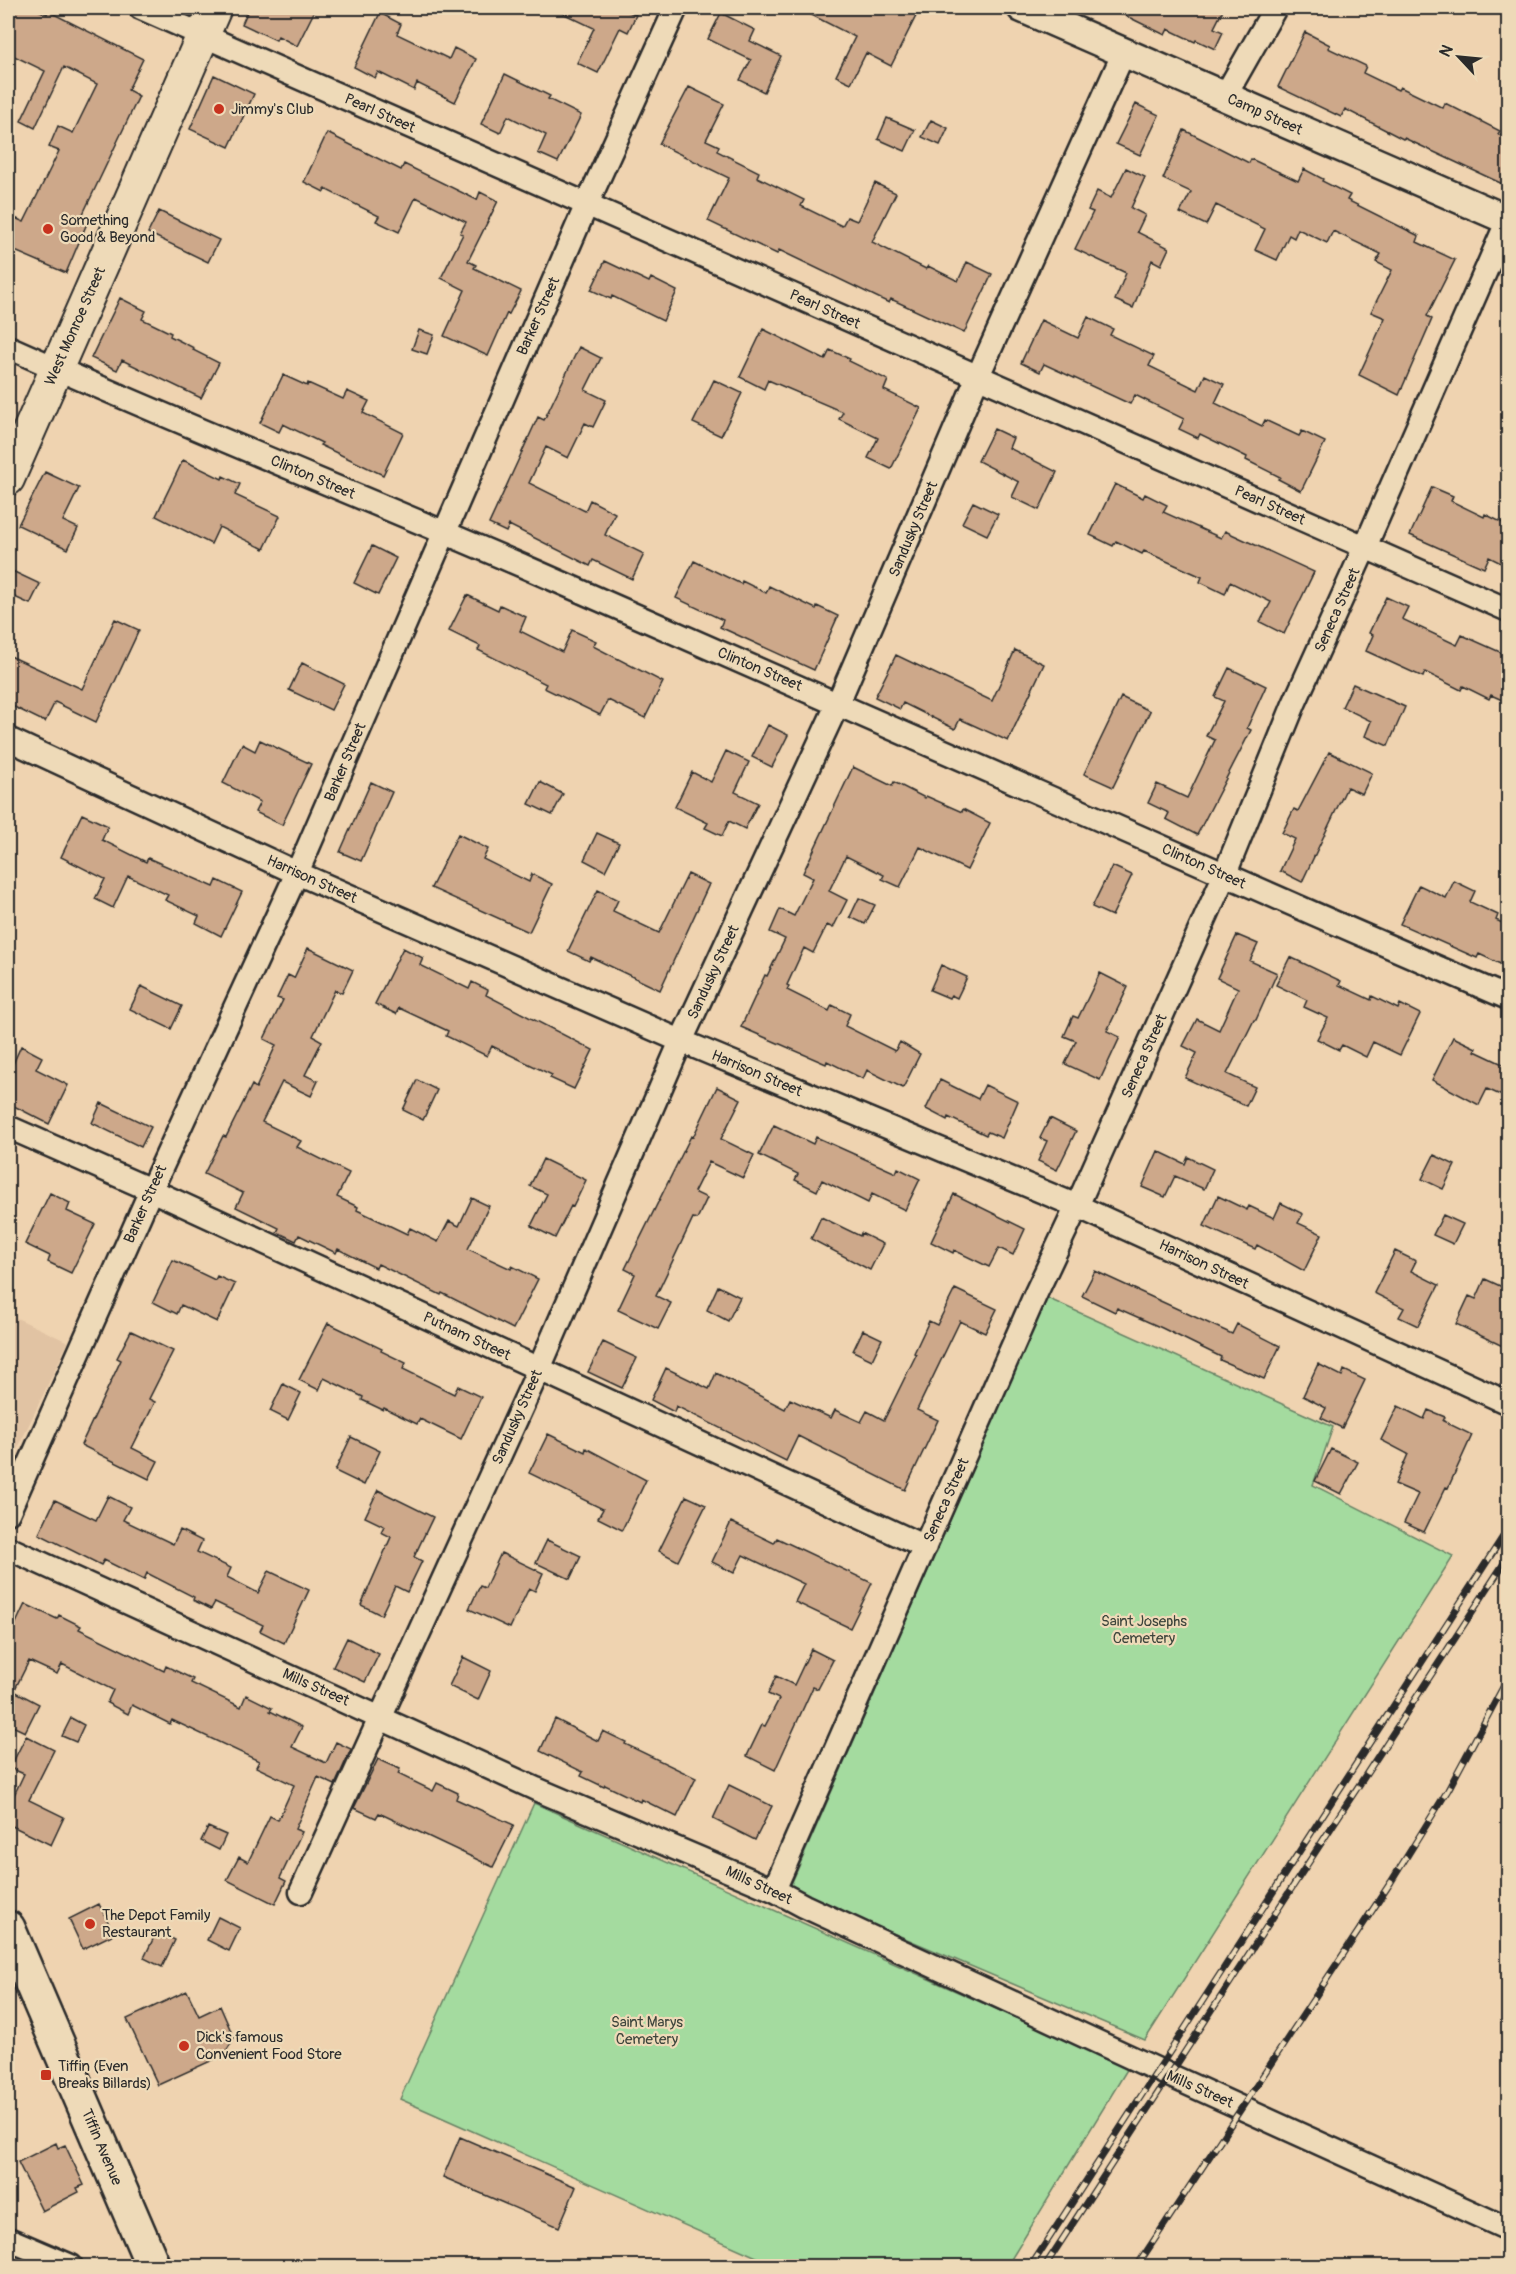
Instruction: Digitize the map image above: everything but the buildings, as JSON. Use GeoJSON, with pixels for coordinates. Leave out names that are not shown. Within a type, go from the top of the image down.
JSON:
{"type":"FeatureCollection","features":[{"type":"Feature","properties":{"kind":"main road","name":"West Monroe Street"},"geometry":{"type":"LineString","coordinates":[[8,479],[209,21]]}},
{"type":"Feature","properties":{"kind":"main road","name":"Tiffin Avenue"},"geometry":{"type":"LineString","coordinates":[[8,1928],[153,2266]]}},
{"type":"Feature","properties":{"kind":"street","name":"Pearl Street"},"geometry":{"type":"LineString","coordinates":[[141,8],[209,21],[587,204],[1509,610]]}},
{"type":"Feature","properties":{"kind":"street","name":"Barker Street"},"geometry":{"type":"LineString","coordinates":[[8,1513],[151,1190],[297,873],[587,204],[675,8]]}},
{"type":"Feature","properties":{"kind":"street","name":"Camp Street"},"geometry":{"type":"LineString","coordinates":[[1022,8],[1508,220]]}},
{"type":"Feature","properties":{"kind":"street"},"geometry":{"type":"LineString","coordinates":[[1225,96],[1275,8]]}},
{"type":"Feature","properties":{"kind":"street","name":"Sandusky Street"},"geometry":{"type":"LineString","coordinates":[[301,1892],[539,1369],[681,1041],[838,703],[978,376],[1124,52]]}},
{"type":"Feature","properties":{"kind":"street","name":"Seneca Street"},"geometry":{"type":"LineString","coordinates":[[774,1890],[1036,1293],[1224,876],[1294,705],[1508,220]]}},
{"type":"Feature","properties":{"kind":"street","name":"Clinton Street"},"geometry":{"type":"LineString","coordinates":[[8,347],[444,532],[838,703],[1224,876],[1509,998]]}},
{"type":"Feature","properties":{"kind":"street","name":"Harrison Street"},"geometry":{"type":"LineString","coordinates":[[8,739],[297,873],[681,1041],[1077,1206],[1509,1403]]}},
{"type":"Feature","properties":{"kind":"street","name":"Putnam Street"},"geometry":{"type":"LineString","coordinates":[[8,1127],[151,1190],[925,1547]]}},
{"type":"Feature","properties":{"kind":"street","name":"Mills Street"},"geometry":{"type":"LineString","coordinates":[[8,1548],[536,1789],[774,1890],[1158,2070],[1509,2229]]}},
{"type":"Feature","properties":{"kind":"street"},"geometry":{"type":"LineString","coordinates":[[8,2239],[71,2266]]}},
{"type":"Feature","properties":{"kind":"shaded area"},"geometry":{"type":"Polygon","coordinates":[[[8,1314],[68,1342],[8,1469],[8,1314]]]}},
{"type":"Feature","properties":{"kind":"green space","name":"Saint Josephs Cemetery"},"geometry":{"type":"Polygon","coordinates":[[[1047,1298],[1333,1427],[1313,1485],[1453,1556],[1145,2040],[789,1889],[1047,1298]]]}},
{"type":"Feature","properties":{"kind":"green space","name":"Saint Marys Cemetery"},"geometry":{"type":"Polygon","coordinates":[[[534,1803],[1128,2068],[1007,2266],[777,2266],[400,2099],[534,1803]]]}},
{"type":"Feature","properties":{"kind":"railway"},"geometry":{"type":"LineString","coordinates":[[1031,2266],[1508,1529]]}},
{"type":"Feature","properties":{"kind":"railway"},"geometry":{"type":"LineString","coordinates":[[1045,2266],[1508,1557]]}},
{"type":"Feature","properties":{"kind":"railway"},"geometry":{"type":"LineString","coordinates":[[1137,2266],[1391,1882],[1448,1790],[1508,1678]]}},
{"type":"Feature","properties":{"kind":"place","name":"Jimmy's Club"},"geometry":{"type":"Point","coordinates":[219,109]}},
{"type":"Feature","properties":{"kind":"place","name":"Something Good & Beyond"},"geometry":{"type":"Point","coordinates":[48,229]}},
{"type":"Feature","properties":{"kind":"place","name":"The Depot Family Restaurant"},"geometry":{"type":"Point","coordinates":[90,1924]}},
{"type":"Feature","properties":{"kind":"place","name":"Dick's famous Convenient Food Store"},"geometry":{"type":"Point","coordinates":[184,2046]}},
{"type":"Feature","properties":{"kind":"place","name":"Tiffin (Even Breaks Billards)"},"geometry":{"type":"Point","coordinates":[46,2075]}}]}
